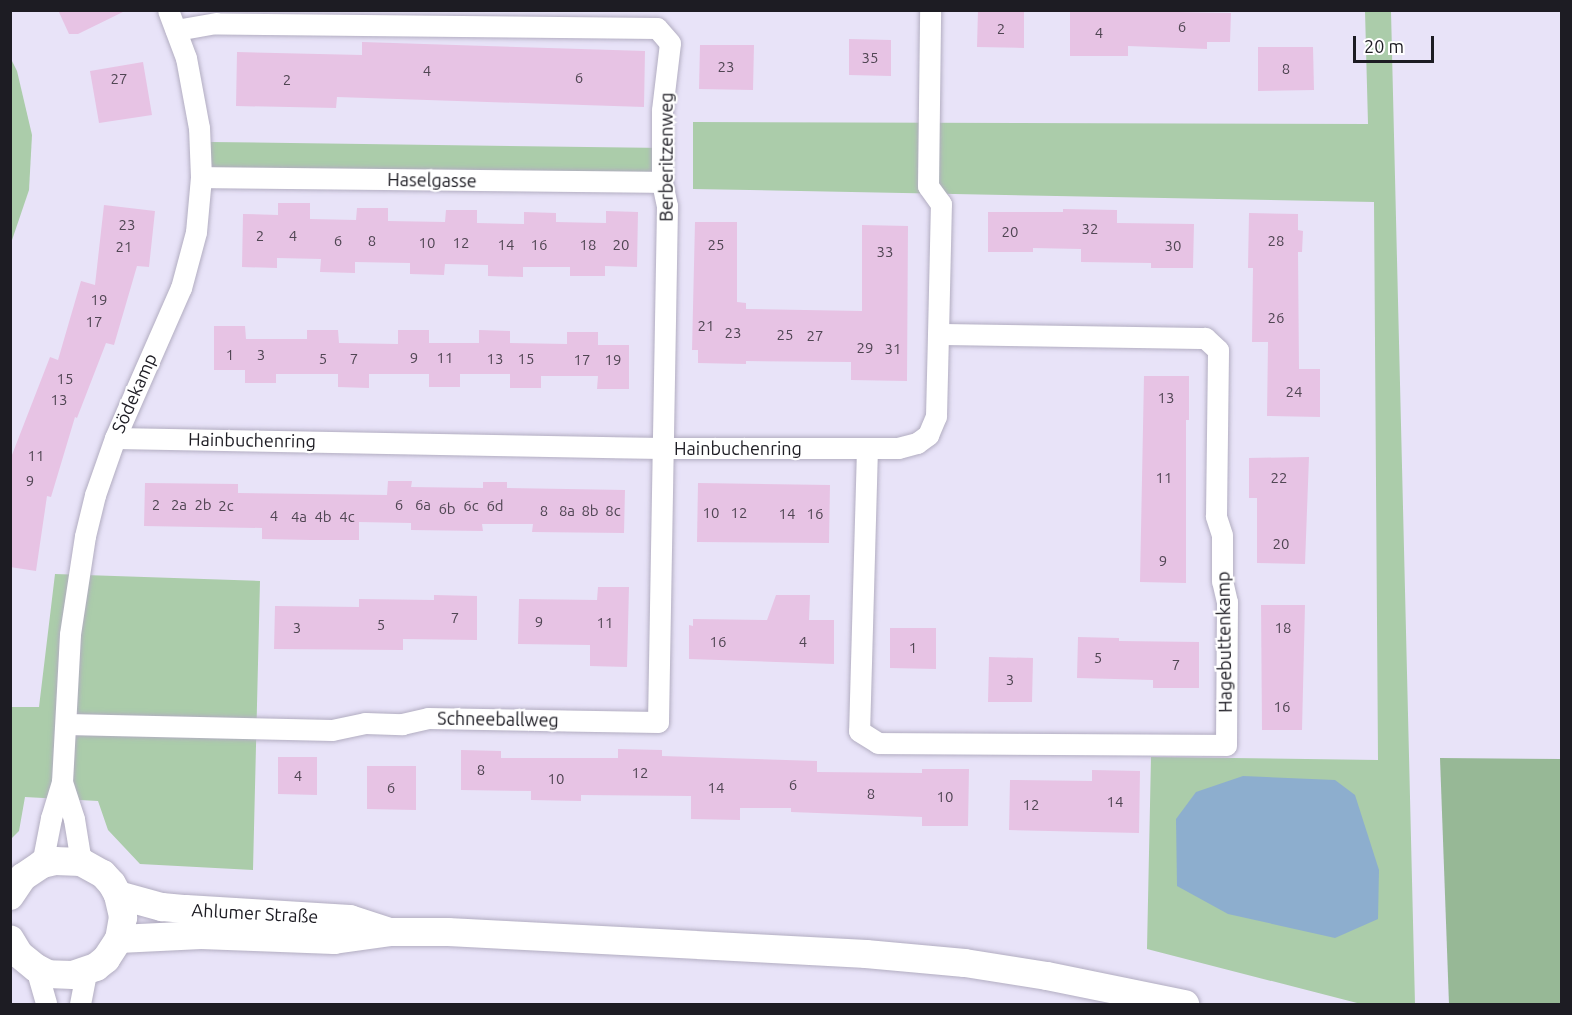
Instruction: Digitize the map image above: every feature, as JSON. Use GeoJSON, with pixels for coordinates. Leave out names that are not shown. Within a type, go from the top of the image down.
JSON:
{"type":"FeatureCollection","features":[{"type":"Feature","properties":{"kind":"main road"},"geometry":{"type":"LineString","coordinates":[[10,896],[23,877],[42,864],[54,861],[81,862],[103,874],[118,895],[123,917],[119,939],[106,959],[86,972],[60,976],[36,969],[19,954],[10,939]]}},
{"type":"Feature","properties":{"kind":"main road","name":"Ahlumer Straße"},"geometry":{"type":"LineString","coordinates":[[118,895],[146,903],[186,909],[350,919],[391,932]]}},
{"type":"Feature","properties":{"kind":"main road","name":"Ahlumer Straße"},"geometry":{"type":"LineString","coordinates":[[119,939],[201,935],[334,940],[391,932],[545,935],[866,954],[965,963],[1047,976],[1185,1005]]}},
{"type":"Feature","properties":{"kind":"street","name":"Hainbuchenring"},"geometry":{"type":"LineString","coordinates":[[115,438],[662,448],[898,448],[917,443],[928,435],[936,416],[941,204],[928,186],[930,10]]}},
{"type":"Feature","properties":{"kind":"street","name":"Södekamp"},"geometry":{"type":"LineString","coordinates":[[42,864],[51,818],[62,782],[70,634],[76,582],[95,495],[115,438],[181,288],[196,232],[201,177],[193,90],[172,20]]}},
{"type":"Feature","properties":{"kind":"street","name":"Berberitzenweg"},"geometry":{"type":"LineString","coordinates":[[172,20],[216,23],[657,28],[670,42],[662,110],[662,182],[667,206],[662,448]]}},
{"type":"Feature","properties":{"kind":"street","name":"Haselgasse"},"geometry":{"type":"LineString","coordinates":[[201,177],[662,182]]}},
{"type":"Feature","properties":{"kind":"street","name":"Hagebuttenkamp"},"geometry":{"type":"LineString","coordinates":[[867,448],[859,731],[878,743],[1226,745],[1227,602],[1222,581],[1222,534],[1216,516],[1218,350],[1205,338],[938,334]]}},
{"type":"Feature","properties":{"kind":"street","name":"Schneeballweg"},"geometry":{"type":"LineString","coordinates":[[66,724],[332,730],[365,723],[402,724],[428,718],[658,722],[662,448]]}},
{"type":"Feature","properties":{"kind":"street","name":"Södekamp"},"geometry":{"type":"LineString","coordinates":[[62,782],[74,819],[81,862]]}},
{"type":"Feature","properties":{"kind":"street"},"geometry":{"type":"LineString","coordinates":[[36,969],[46,1005]]}},
{"type":"Feature","properties":{"kind":"street"},"geometry":{"type":"LineString","coordinates":[[80,1005],[86,972]]}},
{"type":"Feature","properties":{"kind":"green space"},"geometry":{"type":"Polygon","coordinates":[[[1365,11],[1391,11],[1415,1004],[1361,1004],[1147,949],[1151,757],[1378,760],[1374,202],[693,189],[693,122],[1368,124],[1365,11]]]}},
{"type":"Feature","properties":{"kind":"green space"},"geometry":{"type":"Polygon","coordinates":[[[11,59],[17,71],[32,135],[29,190],[11,243],[11,59]]]}},
{"type":"Feature","properties":{"kind":"green space"},"geometry":{"type":"Polygon","coordinates":[[[210,142],[666,148],[667,178],[210,169],[210,142]]]}},
{"type":"Feature","properties":{"kind":"green space"},"geometry":{"type":"Polygon","coordinates":[[[55,574],[260,581],[253,870],[140,864],[108,830],[98,801],[25,797],[19,831],[11,839],[11,707],[39,707],[55,574]]]}},
{"type":"Feature","properties":{"kind":"green space"},"geometry":{"type":"Polygon","coordinates":[[[1440,758],[1561,759],[1561,1004],[1449,1004],[1440,758]]]}},
{"type":"Feature","properties":{"kind":"water"},"geometry":{"type":"Polygon","coordinates":[[[1243,776],[1335,780],[1355,795],[1379,870],[1378,919],[1335,938],[1228,914],[1177,886],[1176,819],[1196,792],[1243,776]]]}},
{"type":"Feature","properties":{"kind":"building"},"geometry":{"type":"Polygon","coordinates":[[[58,10],[127,10],[78,34],[69,34],[58,10]]]}},
{"type":"Feature","properties":{"kind":"building"},"geometry":{"type":"Polygon","coordinates":[[[978,10],[1024,11],[1024,48],[977,47],[978,10]]]}},
{"type":"Feature","properties":{"kind":"building"},"geometry":{"type":"Polygon","coordinates":[[[1070,10],[1231,13],[1230,42],[1207,42],[1207,49],[1128,46],[1128,56],[1070,56],[1070,10]]]}},
{"type":"Feature","properties":{"kind":"building"},"geometry":{"type":"Polygon","coordinates":[[[849,39],[891,40],[891,76],[849,75],[849,39]]]}},
{"type":"Feature","properties":{"kind":"building"},"geometry":{"type":"Polygon","coordinates":[[[362,42],[645,51],[644,107],[337,97],[336,108],[236,106],[237,52],[362,55],[362,42]]]}},
{"type":"Feature","properties":{"kind":"building"},"geometry":{"type":"Polygon","coordinates":[[[700,45],[754,45],[753,90],[699,89],[700,45]]]}},
{"type":"Feature","properties":{"kind":"building"},"geometry":{"type":"Polygon","coordinates":[[[1258,47],[1313,47],[1314,90],[1258,91],[1258,47]]]}},
{"type":"Feature","properties":{"kind":"building"},"geometry":{"type":"Polygon","coordinates":[[[143,62],[152,115],[99,123],[90,71],[143,62]]]}},
{"type":"Feature","properties":{"kind":"building"},"geometry":{"type":"Polygon","coordinates":[[[278,203],[310,203],[310,219],[356,220],[357,208],[388,208],[388,221],[445,222],[446,210],[477,210],[477,223],[524,224],[524,212],[556,213],[556,222],[606,223],[606,211],[638,212],[637,267],[605,266],[605,276],[570,276],[570,267],[523,267],[523,277],[488,276],[488,265],[445,264],[444,275],[410,274],[410,263],[355,262],[355,273],[320,272],[321,259],[277,258],[277,268],[242,267],[243,214],[278,215],[278,203]]]}},
{"type":"Feature","properties":{"kind":"building"},"geometry":{"type":"Polygon","coordinates":[[[104,205],[155,211],[149,267],[137,266],[114,345],[106,343],[77,418],[75,417],[51,497],[47,496],[36,571],[10,567],[10,460],[50,357],[58,360],[81,281],[95,285],[104,205]]]}},
{"type":"Feature","properties":{"kind":"building"},"geometry":{"type":"Polygon","coordinates":[[[1063,209],[1117,210],[1117,223],[1194,224],[1193,268],[1151,268],[1151,263],[1081,262],[1081,249],[1033,248],[1033,252],[988,252],[988,212],[1063,212],[1063,209]]]}},
{"type":"Feature","properties":{"kind":"building"},"geometry":{"type":"Polygon","coordinates":[[[1249,213],[1298,214],[1298,230],[1303,231],[1302,252],[1298,252],[1299,369],[1320,369],[1320,417],[1267,416],[1268,342],[1252,342],[1253,268],[1248,268],[1249,213]]]}},
{"type":"Feature","properties":{"kind":"building"},"geometry":{"type":"Polygon","coordinates":[[[695,222],[737,222],[737,302],[746,303],[746,309],[862,311],[862,225],[908,226],[907,381],[851,380],[851,362],[698,363],[698,350],[692,350],[695,222]]]}},
{"type":"Feature","properties":{"kind":"building"},"geometry":{"type":"Polygon","coordinates":[[[214,326],[245,326],[246,339],[307,339],[307,330],[338,330],[339,343],[398,344],[398,330],[429,330],[429,343],[479,343],[479,330],[510,331],[510,343],[567,344],[567,332],[598,332],[598,345],[629,345],[629,389],[597,389],[598,376],[541,376],[541,388],[510,388],[510,374],[460,374],[460,387],[429,387],[429,374],[369,374],[369,388],[338,387],[338,374],[276,374],[276,383],[245,383],[245,370],[214,370],[214,326]]]}},
{"type":"Feature","properties":{"kind":"building"},"geometry":{"type":"Polygon","coordinates":[[[1144,376],[1189,376],[1189,420],[1186,420],[1186,583],[1140,582],[1144,376]]]}},
{"type":"Feature","properties":{"kind":"building"},"geometry":{"type":"Polygon","coordinates":[[[1309,457],[1305,564],[1257,563],[1257,498],[1249,498],[1249,458],[1309,457]]]}},
{"type":"Feature","properties":{"kind":"building"},"geometry":{"type":"Polygon","coordinates":[[[388,481],[412,481],[411,487],[483,488],[483,482],[507,482],[507,488],[625,490],[624,533],[532,532],[533,524],[482,524],[483,531],[411,530],[411,523],[359,522],[359,540],[311,540],[262,539],[262,528],[144,526],[145,483],[238,484],[238,493],[387,495],[388,481]]]}},
{"type":"Feature","properties":{"kind":"building"},"geometry":{"type":"Polygon","coordinates":[[[698,483],[830,485],[829,543],[697,542],[698,483]]]}},
{"type":"Feature","properties":{"kind":"building"},"geometry":{"type":"Polygon","coordinates":[[[598,587],[629,587],[627,667],[590,666],[590,645],[518,644],[519,599],[597,600],[598,587]]]}},
{"type":"Feature","properties":{"kind":"building"},"geometry":{"type":"Polygon","coordinates":[[[434,595],[477,596],[477,640],[403,639],[403,650],[274,649],[275,606],[359,607],[359,599],[434,600],[434,595]]]}},
{"type":"Feature","properties":{"kind":"building"},"geometry":{"type":"Polygon","coordinates":[[[776,595],[810,595],[809,620],[834,620],[834,664],[689,659],[689,625],[693,626],[693,619],[767,620],[776,595]]]}},
{"type":"Feature","properties":{"kind":"building"},"geometry":{"type":"Polygon","coordinates":[[[1261,605],[1305,605],[1302,730],[1262,730],[1261,605]]]}},
{"type":"Feature","properties":{"kind":"building"},"geometry":{"type":"Polygon","coordinates":[[[890,628],[936,628],[936,669],[890,668],[890,628]]]}},
{"type":"Feature","properties":{"kind":"building"},"geometry":{"type":"Polygon","coordinates":[[[1078,637],[1119,638],[1119,641],[1199,642],[1199,688],[1153,688],[1153,680],[1077,678],[1078,637]]]}},
{"type":"Feature","properties":{"kind":"building"},"geometry":{"type":"Polygon","coordinates":[[[989,657],[1033,658],[1032,702],[988,702],[989,657]]]}},
{"type":"Feature","properties":{"kind":"building"},"geometry":{"type":"Polygon","coordinates":[[[618,749],[662,750],[662,756],[817,761],[817,772],[922,773],[922,769],[969,769],[968,826],[922,826],[922,817],[791,812],[791,808],[740,808],[740,820],[691,819],[691,796],[581,795],[581,801],[531,800],[531,791],[461,790],[461,750],[501,751],[501,758],[618,758],[618,749]]]}},
{"type":"Feature","properties":{"kind":"building"},"geometry":{"type":"Polygon","coordinates":[[[278,757],[317,757],[317,795],[278,794],[278,757]]]}},
{"type":"Feature","properties":{"kind":"building"},"geometry":{"type":"Polygon","coordinates":[[[367,766],[416,766],[416,810],[367,809],[367,766]]]}},
{"type":"Feature","properties":{"kind":"building"},"geometry":{"type":"Polygon","coordinates":[[[1092,770],[1140,771],[1139,833],[1009,830],[1010,780],[1092,781],[1092,770]]]}}]}
